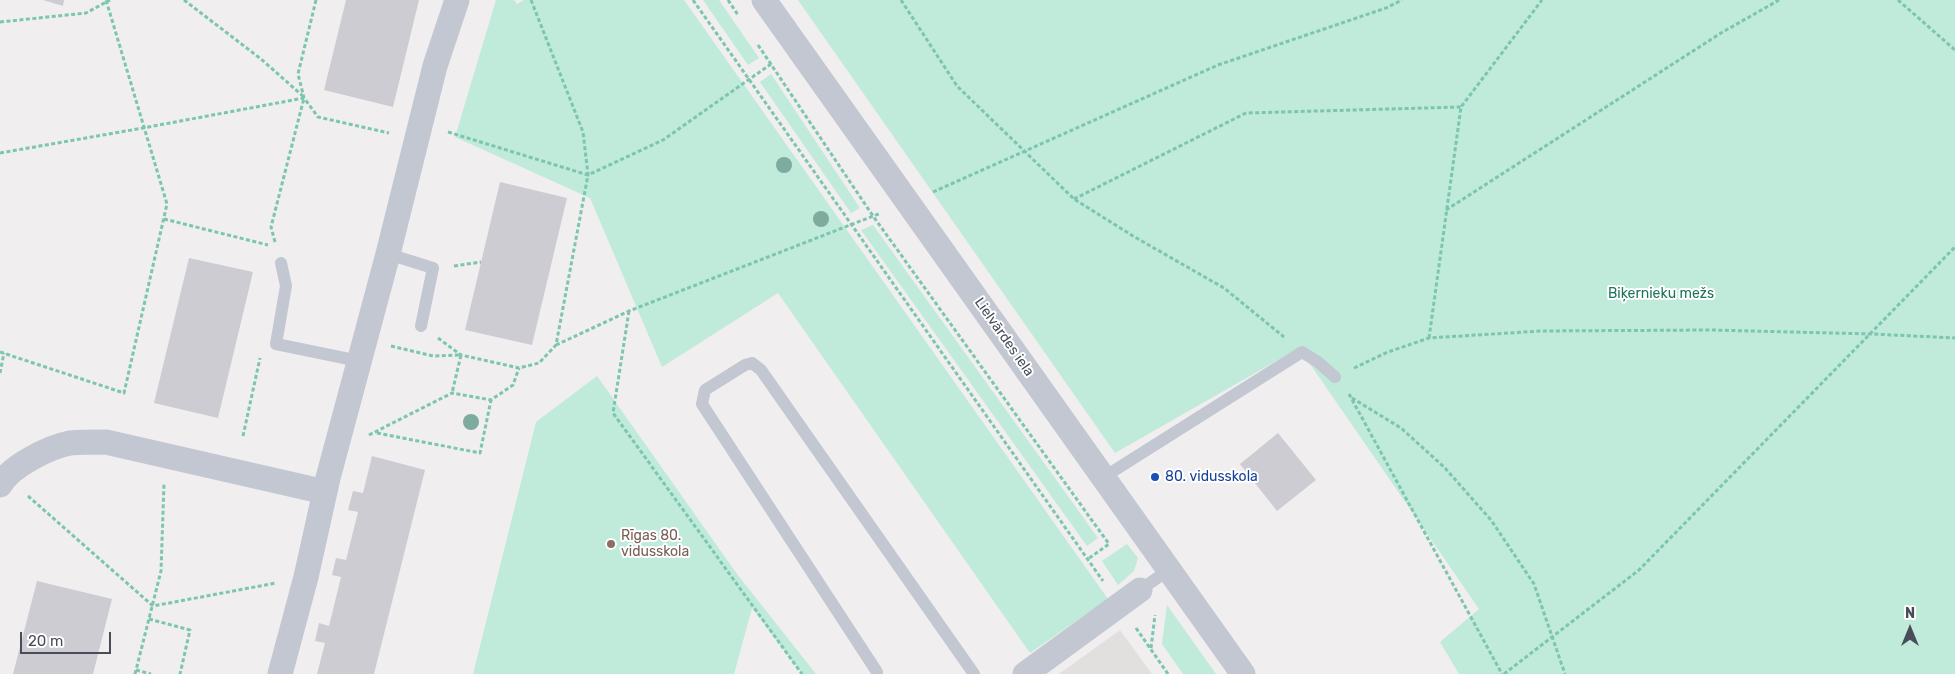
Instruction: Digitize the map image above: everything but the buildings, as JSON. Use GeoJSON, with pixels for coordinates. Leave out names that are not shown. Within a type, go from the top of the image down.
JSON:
{"type":"FeatureCollection","features":[{"type":"Feature","properties":{"kind":"street"},"geometry":{"type":"LineString","coordinates":[[280,674],[306,578],[325,492],[361,350],[388,254],[435,66],[457,0]]}},
{"type":"Feature","properties":{"kind":"street","name":"Lielvārdes iela"},"geometry":{"type":"LineString","coordinates":[[764,0],[1244,674]]}},
{"type":"Feature","properties":{"kind":"street"},"geometry":{"type":"LineString","coordinates":[[3,480],[32,458],[69,444],[106,442],[325,492]]}},
{"type":"Feature","properties":{"kind":"street"},"geometry":{"type":"LineString","coordinates":[[1026,674],[1140,590]]}},
{"type":"Feature","properties":{"kind":"lane"},"geometry":{"type":"LineString","coordinates":[[388,254],[433,268],[421,326]]}},
{"type":"Feature","properties":{"kind":"lane"},"geometry":{"type":"LineString","coordinates":[[281,263],[286,286],[276,344],[361,350]]}},
{"type":"Feature","properties":{"kind":"lane"},"geometry":{"type":"LineString","coordinates":[[1104,477],[1302,352],[1318,362],[1335,377]]}},
{"type":"Feature","properties":{"kind":"lane"},"geometry":{"type":"LineString","coordinates":[[877,672],[702,404],[705,390],[745,365],[752,363],[761,370],[974,674]]}},
{"type":"Feature","properties":{"kind":"lane"},"geometry":{"type":"LineString","coordinates":[[1140,590],[1170,569]]}},
{"type":"Feature","properties":{"kind":"path"},"geometry":{"type":"LineString","coordinates":[[0,22],[86,13],[110,0]]}},
{"type":"Feature","properties":{"kind":"path"},"geometry":{"type":"LineString","coordinates":[[184,0],[261,59],[304,98],[318,117],[416,140],[448,132],[588,175],[663,140],[771,64]]}},
{"type":"Feature","properties":{"kind":"path"},"geometry":{"type":"LineString","coordinates":[[304,98],[298,74],[316,0]]}},
{"type":"Feature","properties":{"kind":"path"},"geometry":{"type":"LineString","coordinates":[[531,0],[583,132],[588,175],[556,346]]}},
{"type":"Feature","properties":{"kind":"path"},"geometry":{"type":"LineString","coordinates":[[693,0],[1168,674]]}},
{"type":"Feature","properties":{"kind":"path"},"geometry":{"type":"LineString","coordinates":[[728,0],[739,16]]}},
{"type":"Feature","properties":{"kind":"path"},"geometry":{"type":"LineString","coordinates":[[901,0],[957,86],[1074,199],[1132,236],[1224,288],[1302,352]]}},
{"type":"Feature","properties":{"kind":"path"},"geometry":{"type":"LineString","coordinates":[[361,350],[433,356],[461,355],[519,368],[539,363],[556,346],[628,311],[909,203],[1218,65],[1386,8],[1402,0]]}},
{"type":"Feature","properties":{"kind":"path"},"geometry":{"type":"LineString","coordinates":[[1429,338],[1461,107],[1542,0]]}},
{"type":"Feature","properties":{"kind":"path"},"geometry":{"type":"LineString","coordinates":[[1446,210],[1721,33],[1779,0]]}},
{"type":"Feature","properties":{"kind":"path"},"geometry":{"type":"LineString","coordinates":[[1898,0],[1955,50]]}},
{"type":"Feature","properties":{"kind":"path"},"geometry":{"type":"LineString","coordinates":[[0,373],[2,352],[124,393],[167,204],[106,1]]}},
{"type":"Feature","properties":{"kind":"path"},"geometry":{"type":"LineString","coordinates":[[755,40],[873,216],[1109,544],[1088,559]]}},
{"type":"Feature","properties":{"kind":"path"},"geometry":{"type":"LineString","coordinates":[[0,153],[304,98]]}},
{"type":"Feature","properties":{"kind":"path"},"geometry":{"type":"LineString","coordinates":[[1074,199],[1246,113],[1461,107]]}},
{"type":"Feature","properties":{"kind":"path"},"geometry":{"type":"LineString","coordinates":[[164,219],[276,247]]}},
{"type":"Feature","properties":{"kind":"path"},"geometry":{"type":"LineString","coordinates":[[1955,247],[1872,334],[1639,570],[1503,674],[1352,398],[1335,377],[1388,352],[1429,338],[1550,331],[1711,330],[1872,334],[1955,338]]}},
{"type":"Feature","properties":{"kind":"path"},"geometry":{"type":"LineString","coordinates":[[628,311],[614,413],[802,674]]}},
{"type":"Feature","properties":{"kind":"path"},"geometry":{"type":"LineString","coordinates":[[421,326],[461,355]]}},
{"type":"Feature","properties":{"kind":"path"},"geometry":{"type":"LineString","coordinates":[[452,394],[461,355]]}},
{"type":"Feature","properties":{"kind":"path"},"geometry":{"type":"LineString","coordinates":[[363,437],[452,394],[491,400],[513,385],[519,368]]}},
{"type":"Feature","properties":{"kind":"path"},"geometry":{"type":"LineString","coordinates":[[1352,398],[1401,428],[1444,467],[1491,520],[1534,584],[1565,674]]}},
{"type":"Feature","properties":{"kind":"path"},"geometry":{"type":"LineString","coordinates":[[376,432],[480,453],[491,400]]}},
{"type":"Feature","properties":{"kind":"path"},"geometry":{"type":"LineString","coordinates":[[151,674],[136,672],[161,571],[165,455]]}},
{"type":"Feature","properties":{"kind":"path"},"geometry":{"type":"LineString","coordinates":[[3,480],[153,606]]}},
{"type":"Feature","properties":{"kind":"path"},"geometry":{"type":"LineString","coordinates":[[153,606],[306,578]]}},
{"type":"Feature","properties":{"kind":"path"},"geometry":{"type":"LineString","coordinates":[[1151,650],[1156,611]]}},
{"type":"Feature","properties":{"kind":"path"},"geometry":{"type":"LineString","coordinates":[[149,619],[190,630],[180,674]]}},
{"type":"Feature","properties":{"kind":"shaded area"},"geometry":{"type":"Polygon","coordinates":[[[1120,630],[1152,674],[1059,674],[1120,630]]]}},
{"type":"Feature","properties":{"kind":"green space"},"geometry":{"type":"Polygon","coordinates":[[[496,0],[514,0],[517,4],[524,0],[684,0],[1108,599],[1030,653],[778,293],[662,367],[590,198],[455,137],[496,0]]]}},
{"type":"Feature","properties":{"kind":"green space"},"geometry":{"type":"Polygon","coordinates":[[[703,0],[719,0],[759,58],[748,65],[703,0]]]}},
{"type":"Feature","properties":{"kind":"green space","name":"Biķernieku mežs"},"geometry":{"type":"Polygon","coordinates":[[[798,0],[1955,0],[1955,674],[1459,674],[1440,642],[1479,609],[1299,348],[1115,453],[798,0]]]}},
{"type":"Feature","properties":{"kind":"green space"},"geometry":{"type":"Polygon","coordinates":[[[771,74],[860,208],[851,213],[760,82],[771,74]]]}},
{"type":"Feature","properties":{"kind":"green space"},"geometry":{"type":"Polygon","coordinates":[[[873,225],[1098,538],[1087,546],[861,230],[873,225]]]}},
{"type":"Feature","properties":{"kind":"green space","name":"Rīgas 80. vidusskola"},"geometry":{"type":"Polygon","coordinates":[[[597,376],[737,574],[816,674],[802,674],[752,608],[734,674],[473,674],[536,422],[597,376]]]}},
{"type":"Feature","properties":{"kind":"green space"},"geometry":{"type":"Polygon","coordinates":[[[1127,544],[1138,558],[1134,571],[1118,585],[1102,561],[1127,544]]]}},
{"type":"Feature","properties":{"kind":"green space"},"geometry":{"type":"Polygon","coordinates":[[[1167,605],[1216,674],[1183,674],[1162,644],[1167,605]]]}},
{"type":"Feature","properties":{"kind":"place","name":"80. vidusskola"},"geometry":{"type":"Point","coordinates":[1155,477]}},
{"type":"Feature","properties":{"kind":"place","name":"Rīgas 80. vidusskola"},"geometry":{"type":"Point","coordinates":[611,544]}}]}
